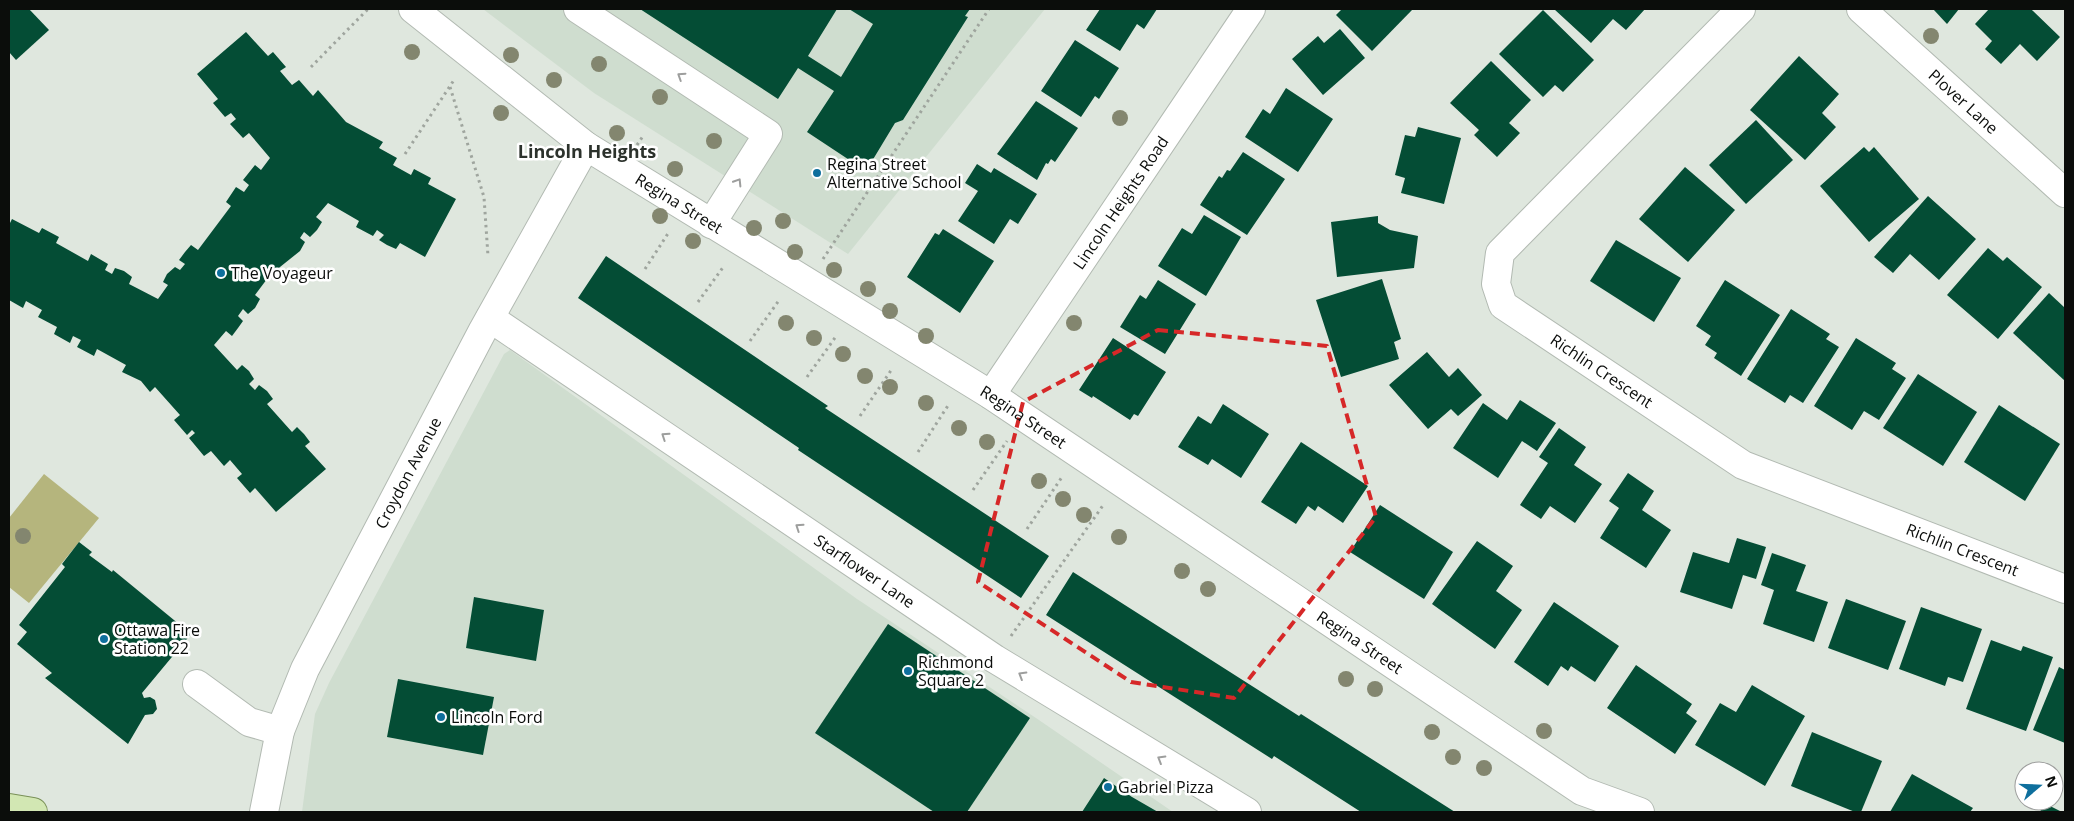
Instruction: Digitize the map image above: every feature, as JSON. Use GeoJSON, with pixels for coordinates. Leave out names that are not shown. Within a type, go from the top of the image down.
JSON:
{"type":"FeatureCollection","features":[{"type":"Feature","properties":{"kind":"main road"},"geometry":{"type":"LineString","coordinates":[[9,808],[33,812]]}},
{"type":"Feature","properties":{"kind":"street"},"geometry":{"type":"LineString","coordinates":[[578,9],[768,134],[711,224]]}},
{"type":"Feature","properties":{"kind":"street","name":"Lincoln Heights Road"},"geometry":{"type":"LineString","coordinates":[[991,395],[1251,9]]}},
{"type":"Feature","properties":{"kind":"street","name":"Richlin Crescent"},"geometry":{"type":"LineString","coordinates":[[1741,9],[1500,253],[1496,284],[1503,305],[1743,465],[2065,589]]}},
{"type":"Feature","properties":{"kind":"street","name":"Plover Lane"},"geometry":{"type":"LineString","coordinates":[[1861,9],[2065,193]]}},
{"type":"Feature","properties":{"kind":"street","name":"Regina Street"},"geometry":{"type":"LineString","coordinates":[[428,13],[468,52],[586,146],[991,395],[1582,790],[1640,812]]}},
{"type":"Feature","properties":{"kind":"street","name":"Croydon Avenue"},"geometry":{"type":"LineString","coordinates":[[264,812],[280,731],[305,669],[490,318],[586,146]]}},
{"type":"Feature","properties":{"kind":"street","name":"Starflower Lane"},"geometry":{"type":"LineString","coordinates":[[490,318],[995,659],[1247,812]]}},
{"type":"Feature","properties":{"kind":"street"},"geometry":{"type":"LineString","coordinates":[[197,684],[249,722],[280,731]]}},
{"type":"Feature","properties":{"kind":"path"},"geometry":{"type":"LineString","coordinates":[[311,67],[368,9]]}},
{"type":"Feature","properties":{"kind":"path"},"geometry":{"type":"LineString","coordinates":[[750,341],[802,279],[988,9]]}},
{"type":"Feature","properties":{"kind":"path"},"geometry":{"type":"LineString","coordinates":[[405,154],[450,87],[468,52]]}},
{"type":"Feature","properties":{"kind":"path"},"geometry":{"type":"LineString","coordinates":[[450,87],[484,197],[488,256]]}},
{"type":"Feature","properties":{"kind":"path"},"geometry":{"type":"LineString","coordinates":[[645,269],[686,208]]}},
{"type":"Feature","properties":{"kind":"path"},"geometry":{"type":"LineString","coordinates":[[698,302],[741,242]]}},
{"type":"Feature","properties":{"kind":"path"},"geometry":{"type":"LineString","coordinates":[[807,377],[854,311]]}},
{"type":"Feature","properties":{"kind":"path"},"geometry":{"type":"LineString","coordinates":[[860,416],[910,345]]}},
{"type":"Feature","properties":{"kind":"path"},"geometry":{"type":"LineString","coordinates":[[918,452],[965,380]]}},
{"type":"Feature","properties":{"kind":"path"},"geometry":{"type":"LineString","coordinates":[[973,490],[1024,417]]}},
{"type":"Feature","properties":{"kind":"path"},"geometry":{"type":"LineString","coordinates":[[1027,528],[1078,453]]}},
{"type":"Feature","properties":{"kind":"path"},"geometry":{"type":"LineString","coordinates":[[995,659],[1119,480]]}},
{"type":"Feature","properties":{"kind":"highlighted area"},"geometry":{"type":"Polygon","coordinates":[[[1158,330],[1327,346],[1376,517],[1234,698],[1131,682],[978,582],[1023,402],[1158,330]]]}},
{"type":"Feature","properties":{"kind":"shaded area","name":"Regina Street Alternative School"},"geometry":{"type":"Polygon","coordinates":[[[483,9],[1045,9],[848,254],[594,93],[483,9]]]}},
{"type":"Feature","properties":{"kind":"shaded area"},"geometry":{"type":"Polygon","coordinates":[[[510,350],[857,599],[1173,812],[302,812],[315,714],[329,683],[504,354],[510,350]]]}},
{"type":"Feature","properties":{"kind":"green space"},"geometry":{"type":"Polygon","coordinates":[[[44,474],[99,518],[29,603],[9,587],[9,518],[44,474]]]}},
{"type":"Feature","properties":{"kind":"building"},"geometry":{"type":"Polygon","coordinates":[[[9,9],[29,9],[49,30],[16,60],[9,52],[9,9]]]}},
{"type":"Feature","properties":{"kind":"building"},"geometry":{"type":"Polygon","coordinates":[[[640,9],[837,9],[808,56],[841,77],[873,24],[849,9],[970,9],[965,16],[968,17],[903,120],[895,123],[866,171],[807,132],[834,91],[798,68],[778,99],[640,9]]]}},
{"type":"Feature","properties":{"kind":"building"},"geometry":{"type":"Polygon","coordinates":[[[1100,9],[1157,9],[1144,29],[1137,24],[1120,51],[1086,30],[1100,9]]]}},
{"type":"Feature","properties":{"kind":"building"},"geometry":{"type":"Polygon","coordinates":[[[1342,9],[1413,9],[1372,51],[1336,15],[1342,9]]]}},
{"type":"Feature","properties":{"kind":"building"},"geometry":{"type":"Polygon","coordinates":[[[1554,9],[1645,9],[1626,30],[1613,19],[1591,43],[1554,9]]]}},
{"type":"Feature","properties":{"kind":"building"},"geometry":{"type":"Polygon","coordinates":[[[1933,9],[1959,9],[1947,24],[1933,9]]]}},
{"type":"Feature","properties":{"kind":"building"},"geometry":{"type":"Polygon","coordinates":[[[1989,9],[2031,9],[2060,37],[2037,61],[2020,44],[2001,64],[1985,49],[1992,41],[1975,24],[1989,9]]]}},
{"type":"Feature","properties":{"kind":"building"},"geometry":{"type":"Polygon","coordinates":[[[1543,10],[1594,60],[1563,92],[1555,85],[1543,97],[1499,54],[1543,10]]]}},
{"type":"Feature","properties":{"kind":"building"},"geometry":{"type":"Polygon","coordinates":[[[1340,29],[1365,58],[1323,95],[1292,59],[1318,36],[1324,43],[1340,29]]]}},
{"type":"Feature","properties":{"kind":"building","name":"The Voyageur"},"geometry":{"type":"Polygon","coordinates":[[[246,32],[268,56],[273,52],[286,67],[280,71],[292,85],[299,80],[313,96],[318,90],[346,122],[383,142],[379,148],[397,158],[393,165],[411,175],[414,169],[431,178],[428,184],[456,199],[425,257],[400,243],[396,249],[387,245],[379,240],[384,235],[377,230],[373,236],[356,227],[359,221],[328,203],[316,217],[322,222],[317,230],[310,237],[304,232],[300,238],[305,242],[300,251],[270,275],[255,295],[260,299],[255,308],[248,314],[243,309],[238,316],[243,321],[232,336],[226,331],[214,345],[237,370],[242,365],[249,371],[254,379],[249,384],[255,390],[259,385],[267,391],[273,399],[267,404],[292,432],[297,427],[304,434],[310,442],[305,446],[326,469],[276,512],[255,488],[250,493],[237,478],[242,474],[230,460],[224,466],[211,451],[204,456],[189,438],[195,433],[192,430],[187,435],[174,420],[180,415],[155,387],[150,392],[141,381],[122,372],[126,365],[97,349],[94,356],[77,347],[81,340],[73,336],[70,343],[54,334],[57,327],[38,317],[42,310],[26,301],[23,308],[9,300],[9,225],[12,219],[39,233],[42,228],[59,237],[56,243],[88,261],[91,254],[108,264],[105,270],[112,274],[115,268],[124,271],[132,277],[129,284],[158,299],[168,285],[163,282],[167,274],[175,267],[180,270],[185,264],[179,260],[191,245],[198,250],[231,206],[226,202],[236,187],[244,192],[249,185],[243,180],[255,165],[261,170],[270,158],[249,133],[243,138],[230,124],[236,119],[231,113],[225,117],[213,103],[218,99],[197,74],[246,32]]]}},
{"type":"Feature","properties":{"kind":"building"},"geometry":{"type":"Polygon","coordinates":[[[1075,40],[1119,68],[1099,99],[1095,96],[1081,117],[1041,91],[1075,40]]]}},
{"type":"Feature","properties":{"kind":"building"},"geometry":{"type":"Polygon","coordinates":[[[1799,56],[1839,94],[1822,113],[1836,127],[1805,160],[1750,110],[1799,56]]]}},
{"type":"Feature","properties":{"kind":"building"},"geometry":{"type":"Polygon","coordinates":[[[1491,61],[1531,100],[1509,123],[1520,133],[1497,157],[1474,135],[1479,130],[1450,103],[1491,61]]]}},
{"type":"Feature","properties":{"kind":"building"},"geometry":{"type":"Polygon","coordinates":[[[1286,88],[1333,119],[1298,172],[1245,137],[1263,109],[1270,114],[1286,88]]]}},
{"type":"Feature","properties":{"kind":"building"},"geometry":{"type":"Polygon","coordinates":[[[1036,101],[1078,128],[1055,162],[1051,159],[1048,164],[1046,163],[1037,180],[997,154],[1036,101]]]}},
{"type":"Feature","properties":{"kind":"building"},"geometry":{"type":"Polygon","coordinates":[[[1756,120],[1793,160],[1746,204],[1709,165],[1756,120]]]}},
{"type":"Feature","properties":{"kind":"building"},"geometry":{"type":"Polygon","coordinates":[[[1418,127],[1461,138],[1444,204],[1401,193],[1405,178],[1395,175],[1405,135],[1415,137],[1418,127]]]}},
{"type":"Feature","properties":{"kind":"building"},"geometry":{"type":"Polygon","coordinates":[[[1864,147],[1869,152],[1874,147],[1919,199],[1869,242],[1820,186],[1864,147]]]}},
{"type":"Feature","properties":{"kind":"building"},"geometry":{"type":"Polygon","coordinates":[[[1243,152],[1285,179],[1247,235],[1200,205],[1219,176],[1222,178],[1227,170],[1230,171],[1243,152]]]}},
{"type":"Feature","properties":{"kind":"building"},"geometry":{"type":"Polygon","coordinates":[[[977,164],[991,173],[994,168],[1037,194],[1018,224],[1010,219],[994,244],[958,221],[978,191],[965,183],[977,164]]]}},
{"type":"Feature","properties":{"kind":"building"},"geometry":{"type":"Polygon","coordinates":[[[1685,167],[1735,210],[1688,262],[1639,219],[1685,167]]]}},
{"type":"Feature","properties":{"kind":"building"},"geometry":{"type":"Polygon","coordinates":[[[1928,196],[1976,239],[1939,280],[1910,254],[1893,273],[1874,257],[1928,196]]]}},
{"type":"Feature","properties":{"kind":"building"},"geometry":{"type":"Polygon","coordinates":[[[1204,215],[1241,237],[1206,296],[1158,266],[1182,228],[1192,234],[1204,215]]]}},
{"type":"Feature","properties":{"kind":"building"},"geometry":{"type":"Polygon","coordinates":[[[1378,216],[1378,223],[1390,230],[1418,236],[1414,268],[1337,277],[1331,222],[1378,216]]]}},
{"type":"Feature","properties":{"kind":"building"},"geometry":{"type":"Polygon","coordinates":[[[943,229],[994,261],[960,313],[907,277],[935,233],[939,235],[943,229]]]}},
{"type":"Feature","properties":{"kind":"building"},"geometry":{"type":"Polygon","coordinates":[[[1616,240],[1681,278],[1654,322],[1590,281],[1616,240]]]}},
{"type":"Feature","properties":{"kind":"building"},"geometry":{"type":"Polygon","coordinates":[[[1988,248],[2003,261],[2007,257],[2042,287],[1998,339],[1947,295],[1988,248]]]}},
{"type":"Feature","properties":{"kind":"building"},"geometry":{"type":"Polygon","coordinates":[[[606,256],[828,406],[825,408],[1049,556],[1021,598],[798,450],[799,448],[578,298],[606,256]]]}},
{"type":"Feature","properties":{"kind":"building"},"geometry":{"type":"Polygon","coordinates":[[[1382,279],[1401,339],[1394,342],[1399,359],[1341,377],[1316,300],[1382,279]]]}},
{"type":"Feature","properties":{"kind":"building"},"geometry":{"type":"Polygon","coordinates":[[[1158,280],[1196,304],[1165,354],[1120,327],[1140,295],[1146,299],[1158,280]]]}},
{"type":"Feature","properties":{"kind":"building"},"geometry":{"type":"Polygon","coordinates":[[[1725,280],[1780,315],[1741,376],[1714,358],[1717,353],[1705,345],[1711,336],[1696,326],[1725,280]]]}},
{"type":"Feature","properties":{"kind":"building"},"geometry":{"type":"Polygon","coordinates":[[[2049,293],[2065,308],[2065,381],[2013,333],[2049,293]]]}},
{"type":"Feature","properties":{"kind":"building"},"geometry":{"type":"Polygon","coordinates":[[[1791,309],[1830,334],[1826,339],[1839,347],[1803,403],[1790,395],[1785,403],[1747,379],[1791,309]]]}},
{"type":"Feature","properties":{"kind":"building"},"geometry":{"type":"Polygon","coordinates":[[[1113,338],[1166,372],[1138,416],[1134,414],[1130,420],[1093,396],[1092,398],[1079,390],[1113,338]]]}},
{"type":"Feature","properties":{"kind":"building"},"geometry":{"type":"Polygon","coordinates":[[[1856,338],[1896,363],[1892,369],[1906,378],[1879,420],[1864,411],[1852,430],[1814,406],[1856,338]]]}},
{"type":"Feature","properties":{"kind":"building"},"geometry":{"type":"Polygon","coordinates":[[[1427,352],[1449,377],[1458,368],[1482,395],[1458,416],[1451,409],[1428,429],[1389,385],[1427,352]]]}},
{"type":"Feature","properties":{"kind":"building"},"geometry":{"type":"Polygon","coordinates":[[[1918,374],[1977,412],[1943,466],[1883,428],[1918,374]]]}},
{"type":"Feature","properties":{"kind":"building"},"geometry":{"type":"Polygon","coordinates":[[[1520,400],[1556,423],[1537,451],[1522,441],[1498,478],[1453,448],[1483,403],[1507,420],[1520,400]]]}},
{"type":"Feature","properties":{"kind":"building"},"geometry":{"type":"Polygon","coordinates":[[[1223,404],[1269,434],[1241,478],[1212,459],[1208,465],[1178,447],[1198,416],[1211,424],[1223,404]]]}},
{"type":"Feature","properties":{"kind":"building"},"geometry":{"type":"Polygon","coordinates":[[[1999,405],[2060,444],[2025,501],[1964,462],[1999,405]]]}},
{"type":"Feature","properties":{"kind":"building"},"geometry":{"type":"Polygon","coordinates":[[[1559,428],[1586,447],[1574,465],[1602,484],[1575,523],[1550,506],[1541,519],[1520,505],[1548,463],[1539,457],[1559,428]]]}},
{"type":"Feature","properties":{"kind":"building"},"geometry":{"type":"Polygon","coordinates":[[[1301,442],[1368,486],[1343,523],[1318,506],[1315,511],[1308,506],[1296,524],[1261,502],[1301,442]]]}},
{"type":"Feature","properties":{"kind":"building"},"geometry":{"type":"Polygon","coordinates":[[[1628,473],[1654,491],[1642,510],[1671,530],[1646,568],[1600,538],[1619,508],[1609,501],[1628,473]]]}},
{"type":"Feature","properties":{"kind":"building"},"geometry":{"type":"Polygon","coordinates":[[[1380,505],[1453,552],[1424,599],[1350,552],[1380,505]]]}},
{"type":"Feature","properties":{"kind":"building"},"geometry":{"type":"Polygon","coordinates":[[[1737,538],[1766,547],[1756,579],[1743,575],[1732,609],[1680,592],[1693,552],[1729,563],[1737,538]]]}},
{"type":"Feature","properties":{"kind":"building"},"geometry":{"type":"Polygon","coordinates":[[[1477,541],[1513,566],[1496,591],[1522,610],[1495,649],[1432,604],[1477,541]]]}},
{"type":"Feature","properties":{"kind":"building","name":"Ottawa Fire Station 22"},"geometry":{"type":"Polygon","coordinates":[[[79,542],[92,552],[89,555],[112,572],[113,570],[191,634],[142,693],[144,698],[150,697],[155,700],[157,709],[153,714],[145,715],[128,744],[45,678],[52,673],[17,644],[27,632],[19,625],[65,567],[62,564],[79,542]]]}},
{"type":"Feature","properties":{"kind":"building"},"geometry":{"type":"Polygon","coordinates":[[[1772,553],[1806,565],[1796,591],[1828,602],[1814,642],[1763,624],[1774,590],[1761,585],[1772,553]]]}},
{"type":"Feature","properties":{"kind":"building"},"geometry":{"type":"Polygon","coordinates":[[[1073,572],[1299,716],[1301,714],[1455,812],[1361,812],[1274,756],[1272,759],[1046,615],[1073,572]]]}},
{"type":"Feature","properties":{"kind":"building"},"geometry":{"type":"Polygon","coordinates":[[[474,597],[544,610],[536,661],[466,648],[474,597]]]}},
{"type":"Feature","properties":{"kind":"building"},"geometry":{"type":"Polygon","coordinates":[[[1846,599],[1906,621],[1888,670],[1828,648],[1846,599]]]}},
{"type":"Feature","properties":{"kind":"building"},"geometry":{"type":"Polygon","coordinates":[[[1554,602],[1619,646],[1595,682],[1571,666],[1568,671],[1561,666],[1548,686],[1514,662],[1554,602]]]}},
{"type":"Feature","properties":{"kind":"building"},"geometry":{"type":"Polygon","coordinates":[[[1921,607],[1982,629],[1963,682],[1948,677],[1945,686],[1899,669],[1921,607]]]}},
{"type":"Feature","properties":{"kind":"building","name":"Richmond Square 2"},"geometry":{"type":"Polygon","coordinates":[[[888,624],[1030,718],[967,812],[934,812],[815,733],[888,624]]]}},
{"type":"Feature","properties":{"kind":"building"},"geometry":{"type":"Polygon","coordinates":[[[1991,640],[2021,651],[2023,646],[2053,657],[2026,731],[1966,709],[1991,640]]]}},
{"type":"Feature","properties":{"kind":"building"},"geometry":{"type":"Polygon","coordinates":[[[1636,665],[1692,704],[1686,713],[1697,721],[1675,754],[1607,708],[1636,665]]]}},
{"type":"Feature","properties":{"kind":"building"},"geometry":{"type":"Polygon","coordinates":[[[2059,667],[2065,670],[2065,743],[2033,730],[2059,667]]]}},
{"type":"Feature","properties":{"kind":"building","name":"Lincoln Ford"},"geometry":{"type":"Polygon","coordinates":[[[398,679],[494,697],[483,755],[387,737],[398,679]]]}},
{"type":"Feature","properties":{"kind":"building"},"geometry":{"type":"Polygon","coordinates":[[[1752,685],[1805,716],[1765,786],[1695,745],[1720,703],[1736,712],[1752,685]]]}},
{"type":"Feature","properties":{"kind":"building"},"geometry":{"type":"Polygon","coordinates":[[[1812,732],[1882,761],[1861,812],[1855,812],[1791,786],[1812,732]]]}},
{"type":"Feature","properties":{"kind":"building"},"geometry":{"type":"Polygon","coordinates":[[[1912,774],[1973,808],[1970,812],[1890,812],[1912,774]]]}},
{"type":"Feature","properties":{"kind":"building","name":"Gabriel Pizza"},"geometry":{"type":"Polygon","coordinates":[[[1104,778],[1132,797],[1158,812],[1082,812],[1104,778]]]}},
{"type":"Feature","properties":{"kind":"building"},"geometry":{"type":"Polygon","coordinates":[[[2060,811],[2062,812],[2040,812],[2060,811]]]}},
{"type":"Feature","properties":{"kind":"place","name":"Regina Street Alternative School"},"geometry":{"type":"Point","coordinates":[817,173]}},
{"type":"Feature","properties":{"kind":"place","name":"The Voyageur"},"geometry":{"type":"Point","coordinates":[221,273]}},
{"type":"Feature","properties":{"kind":"place","name":"Ottawa Fire Station 22"},"geometry":{"type":"Point","coordinates":[104,639]}},
{"type":"Feature","properties":{"kind":"place","name":"Richmond Square 2"},"geometry":{"type":"Point","coordinates":[908,671]}},
{"type":"Feature","properties":{"kind":"place","name":"Lincoln Ford"},"geometry":{"type":"Point","coordinates":[441,717]}},
{"type":"Feature","properties":{"kind":"place","name":"Gabriel Pizza"},"geometry":{"type":"Point","coordinates":[1108,787]}},
{"type":"Feature","properties":{"kind":"district","name":"Lincoln Heights"},"geometry":{"type":"Point","coordinates":[587,152]}}]}
